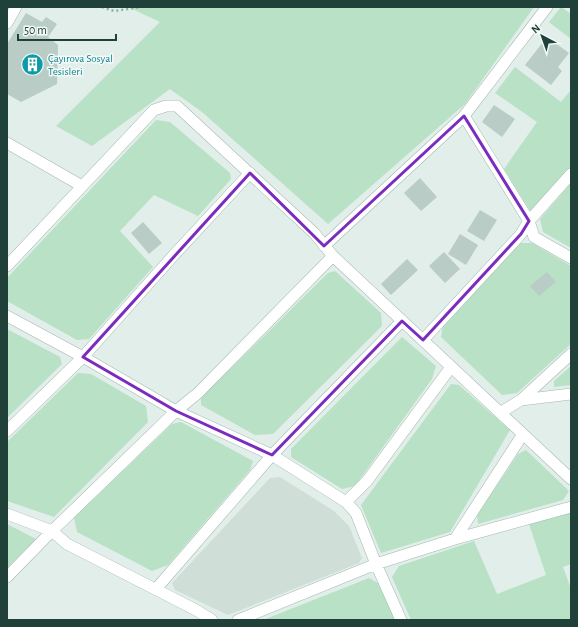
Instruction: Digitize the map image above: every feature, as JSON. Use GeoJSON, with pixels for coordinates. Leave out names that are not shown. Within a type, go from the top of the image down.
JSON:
{"type":"FeatureCollection","features":[{"type":"Feature","properties":{"kind":"street"},"geometry":{"type":"LineString","coordinates":[[7,22],[16,7]]}},
{"type":"Feature","properties":{"kind":"street"},"geometry":{"type":"LineString","coordinates":[[324,246],[464,116],[547,7]]}},
{"type":"Feature","properties":{"kind":"street"},"geometry":{"type":"LineString","coordinates":[[7,266],[154,110],[166,106],[177,106],[314,233],[333,256],[571,479]]}},
{"type":"Feature","properties":{"kind":"street"},"geometry":{"type":"LineString","coordinates":[[464,116],[529,221],[534,236],[571,258]]}},
{"type":"Feature","properties":{"kind":"street"},"geometry":{"type":"LineString","coordinates":[[7,143],[82,186]]}},
{"type":"Feature","properties":{"kind":"street"},"geometry":{"type":"LineString","coordinates":[[7,431],[83,357],[250,173]]}},
{"type":"Feature","properties":{"kind":"street"},"geometry":{"type":"LineString","coordinates":[[423,340],[521,234],[529,221],[571,174]]}},
{"type":"Feature","properties":{"kind":"street"},"geometry":{"type":"LineString","coordinates":[[7,577],[52,531],[176,411],[198,393],[333,256]]}},
{"type":"Feature","properties":{"kind":"street"},"geometry":{"type":"LineString","coordinates":[[7,316],[83,357],[176,411],[272,455],[346,502],[356,513],[376,564],[401,620]]}},
{"type":"Feature","properties":{"kind":"street"},"geometry":{"type":"LineString","coordinates":[[156,589],[272,455],[402,321]]}},
{"type":"Feature","properties":{"kind":"street"},"geometry":{"type":"LineString","coordinates":[[500,413],[521,400],[571,354]]}},
{"type":"Feature","properties":{"kind":"street"},"geometry":{"type":"LineString","coordinates":[[346,502],[367,481],[451,367]]}},
{"type":"Feature","properties":{"kind":"street"},"geometry":{"type":"LineString","coordinates":[[521,400],[571,394]]}},
{"type":"Feature","properties":{"kind":"street"},"geometry":{"type":"LineString","coordinates":[[455,539],[523,434]]}},
{"type":"Feature","properties":{"kind":"street"},"geometry":{"type":"LineString","coordinates":[[238,620],[376,564],[455,539],[571,507]]}},
{"type":"Feature","properties":{"kind":"street"},"geometry":{"type":"LineString","coordinates":[[7,514],[52,531],[67,544],[156,589],[212,620]]}},
{"type":"Feature","properties":{"kind":"path"},"geometry":{"type":"LineString","coordinates":[[102,7],[114,12],[141,7]]}},
{"type":"Feature","properties":{"kind":"highlighted area"},"geometry":{"type":"Polygon","coordinates":[[[464,116],[529,221],[521,234],[423,340],[402,321],[272,455],[176,411],[83,357],[250,173],[324,246],[464,116]]]}},
{"type":"Feature","properties":{"kind":"shaded area"},"geometry":{"type":"Polygon","coordinates":[[[280,477],[334,511],[349,526],[362,558],[359,563],[228,615],[175,590],[172,583],[270,478],[280,477]]]}},
{"type":"Feature","properties":{"kind":"green space"},"geometry":{"type":"Polygon","coordinates":[[[128,7],[534,7],[465,104],[328,224],[202,112],[170,89],[92,146],[56,126],[160,22],[128,7]]]}},
{"type":"Feature","properties":{"kind":"green space"},"geometry":{"type":"Polygon","coordinates":[[[561,7],[571,14],[571,39],[549,22],[561,7]]]}},
{"type":"Feature","properties":{"kind":"green space"},"geometry":{"type":"Polygon","coordinates":[[[515,67],[561,102],[571,90],[571,166],[531,212],[504,169],[537,122],[495,93],[515,67]]]}},
{"type":"Feature","properties":{"kind":"green space"},"geometry":{"type":"Polygon","coordinates":[[[156,120],[170,122],[230,173],[231,179],[198,216],[154,195],[120,231],[153,267],[89,339],[77,340],[7,301],[7,278],[156,120]]]}},
{"type":"Feature","properties":{"kind":"green space"},"geometry":{"type":"Polygon","coordinates":[[[571,183],[571,248],[543,232],[540,219],[571,183]]]}},
{"type":"Feature","properties":{"kind":"green space"},"geometry":{"type":"Polygon","coordinates":[[[518,243],[532,243],[571,266],[571,344],[517,393],[502,395],[441,337],[443,325],[518,243]]]}},
{"type":"Feature","properties":{"kind":"green space"},"geometry":{"type":"Polygon","coordinates":[[[335,271],[381,313],[382,326],[273,434],[255,435],[201,405],[201,398],[328,273],[335,271]]]}},
{"type":"Feature","properties":{"kind":"green space"},"geometry":{"type":"Polygon","coordinates":[[[7,329],[60,357],[62,364],[7,418],[7,329]]]}},
{"type":"Feature","properties":{"kind":"green space"},"geometry":{"type":"Polygon","coordinates":[[[402,337],[436,366],[432,379],[355,486],[342,489],[291,457],[291,449],[402,337]]]}},
{"type":"Feature","properties":{"kind":"green space"},"geometry":{"type":"Polygon","coordinates":[[[571,366],[571,385],[554,387],[554,381],[571,366]]]}},
{"type":"Feature","properties":{"kind":"green space"},"geometry":{"type":"Polygon","coordinates":[[[78,373],[91,374],[146,406],[148,422],[54,517],[7,501],[7,442],[78,373]]]}},
{"type":"Feature","properties":{"kind":"green space"},"geometry":{"type":"Polygon","coordinates":[[[451,384],[459,385],[510,430],[450,532],[381,553],[361,505],[451,384]]]}},
{"type":"Feature","properties":{"kind":"green space"},"geometry":{"type":"Polygon","coordinates":[[[181,422],[253,461],[250,470],[168,565],[152,571],[77,532],[74,518],[172,424],[181,422]]]}},
{"type":"Feature","properties":{"kind":"green space"},"geometry":{"type":"Polygon","coordinates":[[[526,450],[569,491],[563,500],[478,524],[477,515],[518,454],[526,450]]]}},
{"type":"Feature","properties":{"kind":"green space"},"geometry":{"type":"Polygon","coordinates":[[[571,513],[571,564],[563,567],[571,589],[571,620],[411,620],[392,577],[399,566],[474,541],[497,594],[546,575],[529,524],[571,513]]]}},
{"type":"Feature","properties":{"kind":"green space"},"geometry":{"type":"Polygon","coordinates":[[[7,524],[36,539],[7,568],[7,524]]]}},
{"type":"Feature","properties":{"kind":"green space"},"geometry":{"type":"Polygon","coordinates":[[[369,578],[378,583],[395,620],[263,620],[369,578]]]}},
{"type":"Feature","properties":{"kind":"building","name":"Çayırova Sosyal Tesisleri"},"geometry":{"type":"Polygon","coordinates":[[[26,13],[42,22],[46,17],[57,24],[48,37],[58,45],[57,84],[21,102],[7,94],[7,44],[26,13]]]}},
{"type":"Feature","properties":{"kind":"building"},"geometry":{"type":"Polygon","coordinates":[[[547,37],[569,53],[558,67],[562,71],[551,85],[525,65],[547,37]]]}},
{"type":"Feature","properties":{"kind":"building"},"geometry":{"type":"Polygon","coordinates":[[[494,105],[515,119],[502,137],[482,122],[494,105]]]}},
{"type":"Feature","properties":{"kind":"building"},"geometry":{"type":"Polygon","coordinates":[[[420,178],[437,197],[421,211],[404,193],[420,178]]]}},
{"type":"Feature","properties":{"kind":"building"},"geometry":{"type":"Polygon","coordinates":[[[480,210],[497,220],[484,241],[467,231],[480,210]]]}},
{"type":"Feature","properties":{"kind":"building"},"geometry":{"type":"Polygon","coordinates":[[[143,222],[162,243],[149,254],[131,233],[143,222]]]}},
{"type":"Feature","properties":{"kind":"building"},"geometry":{"type":"Polygon","coordinates":[[[460,234],[478,245],[466,265],[448,254],[460,234]]]}},
{"type":"Feature","properties":{"kind":"building"},"geometry":{"type":"Polygon","coordinates":[[[444,252],[460,269],[445,283],[429,266],[444,252]]]}},
{"type":"Feature","properties":{"kind":"building"},"geometry":{"type":"Polygon","coordinates":[[[407,259],[418,270],[391,295],[381,284],[407,259]]]}},
{"type":"Feature","properties":{"kind":"building"},"geometry":{"type":"Polygon","coordinates":[[[547,272],[556,282],[539,296],[530,286],[547,272]]]}},
{"type":"Feature","properties":{"kind":"place","name":"Çayırova Sosyal Tesisleri"},"geometry":{"type":"Point","coordinates":[32,64]}}]}
